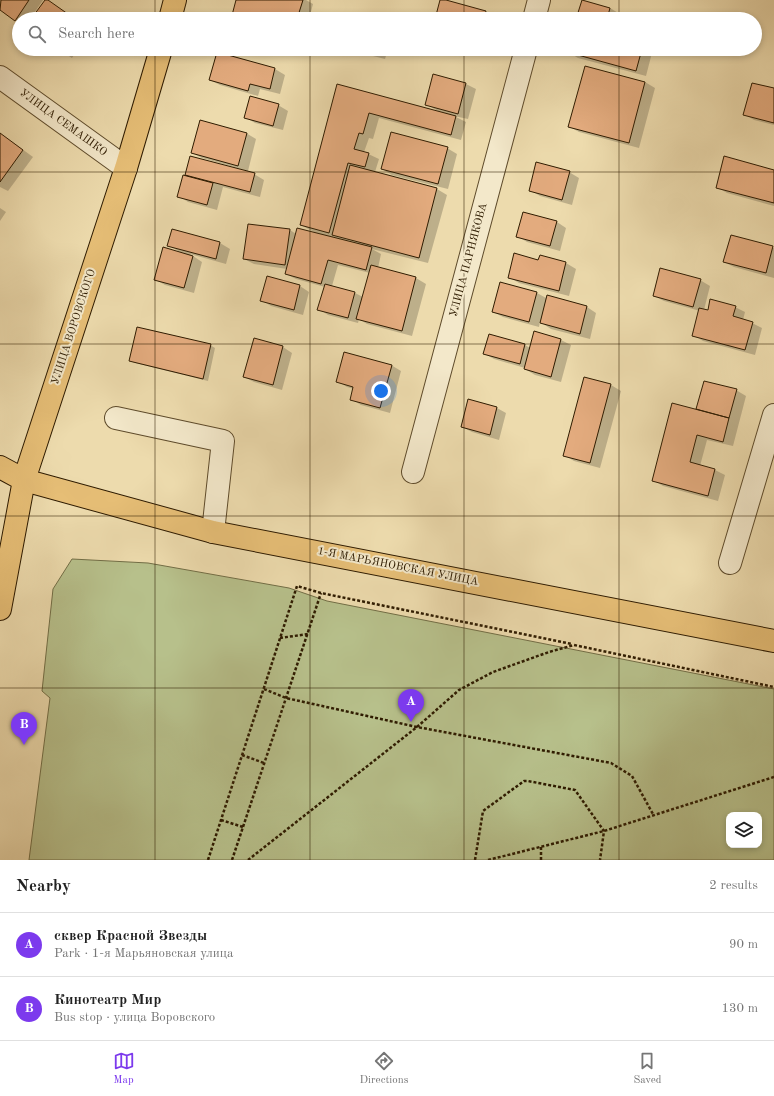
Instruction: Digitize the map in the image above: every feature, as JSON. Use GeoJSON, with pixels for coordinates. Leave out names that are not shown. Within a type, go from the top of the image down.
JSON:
{"type":"FeatureCollection","features":[{"type":"Feature","properties":{"kind":"main road"},"geometry":{"type":"LineString","coordinates":[[172,12],[175,0]]}},
{"type":"Feature","properties":{"kind":"main road","name":"УЛИЦА ВОРОВСКОГО"},"geometry":{"type":"LineString","coordinates":[[0,609],[24,480],[126,168],[159,56]]}},
{"type":"Feature","properties":{"kind":"main road","name":"1-Я МАРЬЯНОВСКАЯ УЛИЦА"},"geometry":{"type":"LineString","coordinates":[[0,467],[24,480],[213,532],[774,641]]}},
{"type":"Feature","properties":{"kind":"street"},"geometry":{"type":"LineString","coordinates":[[536,12],[539,0]]}},
{"type":"Feature","properties":{"kind":"street","name":"УЛИЦА ПАРНЯКОВА"},"geometry":{"type":"LineString","coordinates":[[413,472],[524,56]]}},
{"type":"Feature","properties":{"kind":"street","name":"УЛИЦА СЕМАШКО"},"geometry":{"type":"LineString","coordinates":[[0,77],[126,168]]}},
{"type":"Feature","properties":{"kind":"street"},"geometry":{"type":"LineString","coordinates":[[730,564],[774,416]]}},
{"type":"Feature","properties":{"kind":"street"},"geometry":{"type":"LineString","coordinates":[[116,418],[223,440],[213,532]]}},
{"type":"Feature","properties":{"kind":"path"},"geometry":{"type":"LineString","coordinates":[[208,860],[297,586],[322,593],[574,644],[774,687]]}},
{"type":"Feature","properties":{"kind":"path"},"geometry":{"type":"LineString","coordinates":[[232,860],[322,593]]}},
{"type":"Feature","properties":{"kind":"path"},"geometry":{"type":"LineString","coordinates":[[280,638],[308,634]]}},
{"type":"Feature","properties":{"kind":"path"},"geometry":{"type":"LineString","coordinates":[[248,860],[417,727],[459,690],[493,672],[574,644]]}},
{"type":"Feature","properties":{"kind":"path"},"geometry":{"type":"LineString","coordinates":[[264,689],[286,698],[417,727],[610,763],[632,776],[654,816]]}},
{"type":"Feature","properties":{"kind":"path"},"geometry":{"type":"LineString","coordinates":[[242,755],[264,763]]}},
{"type":"Feature","properties":{"kind":"path"},"geometry":{"type":"LineString","coordinates":[[488,860],[604,831],[774,777]]}},
{"type":"Feature","properties":{"kind":"path"},"geometry":{"type":"LineString","coordinates":[[475,860],[483,811],[524,781],[574,790],[604,831],[600,860]]}},
{"type":"Feature","properties":{"kind":"path"},"geometry":{"type":"LineString","coordinates":[[221,820],[243,827]]}},
{"type":"Feature","properties":{"kind":"path"},"geometry":{"type":"LineString","coordinates":[[541,847],[541,860]]}},
{"type":"Feature","properties":{"kind":"green space"},"geometry":{"type":"Polygon","coordinates":[[[72,559],[148,563],[289,588],[327,601],[774,689],[774,860],[29,860],[50,698],[42,691],[53,589],[72,559]]]}},
{"type":"Feature","properties":{"kind":"building"},"geometry":{"type":"Polygon","coordinates":[[[1,0],[29,0],[21,12],[12,12],[12,19],[0,10],[1,0]]]}},
{"type":"Feature","properties":{"kind":"building"},"geometry":{"type":"Polygon","coordinates":[[[45,0],[48,0],[65,12],[36,12],[45,0]]]}},
{"type":"Feature","properties":{"kind":"building"},"geometry":{"type":"Polygon","coordinates":[[[236,0],[303,0],[299,12],[233,12],[236,0]]]}},
{"type":"Feature","properties":{"kind":"building"},"geometry":{"type":"Polygon","coordinates":[[[440,0],[446,0],[486,11],[486,12],[437,12],[440,0]]]}},
{"type":"Feature","properties":{"kind":"building"},"geometry":{"type":"Polygon","coordinates":[[[582,0],[610,8],[609,12],[578,12],[582,0]]]}},
{"type":"Feature","properties":{"kind":"building"},"geometry":{"type":"Polygon","coordinates":[[[216,56],[232,56],[275,68],[270,89],[250,84],[248,91],[209,80],[216,56]]]}},
{"type":"Feature","properties":{"kind":"building"},"geometry":{"type":"Polygon","coordinates":[[[582,56],[640,56],[636,71],[582,56]]]}},
{"type":"Feature","properties":{"kind":"building"},"geometry":{"type":"Polygon","coordinates":[[[585,66],[645,82],[629,143],[568,127],[585,66]]]}},
{"type":"Feature","properties":{"kind":"building"},"geometry":{"type":"Polygon","coordinates":[[[433,74],[466,83],[458,114],[425,105],[433,74]]]}},
{"type":"Feature","properties":{"kind":"building"},"geometry":{"type":"Polygon","coordinates":[[[752,83],[774,88],[774,123],[743,115],[752,83]]]}},
{"type":"Feature","properties":{"kind":"building"},"geometry":{"type":"Polygon","coordinates":[[[337,84],[456,116],[451,135],[369,113],[363,134],[359,133],[354,149],[369,153],[365,167],[348,163],[329,233],[300,225],[337,84]]]}},
{"type":"Feature","properties":{"kind":"building"},"geometry":{"type":"Polygon","coordinates":[[[250,96],[279,104],[273,126],[244,118],[250,96]]]}},
{"type":"Feature","properties":{"kind":"building"},"geometry":{"type":"Polygon","coordinates":[[[200,120],[247,133],[238,166],[191,153],[200,120]]]}},
{"type":"Feature","properties":{"kind":"building"},"geometry":{"type":"Polygon","coordinates":[[[391,132],[448,147],[438,184],[381,169],[391,132]]]}},
{"type":"Feature","properties":{"kind":"building"},"geometry":{"type":"Polygon","coordinates":[[[0,133],[23,150],[0,182],[0,133]]]}},
{"type":"Feature","properties":{"kind":"building"},"geometry":{"type":"Polygon","coordinates":[[[190,156],[255,173],[250,192],[185,175],[190,156]]]}},
{"type":"Feature","properties":{"kind":"building"},"geometry":{"type":"Polygon","coordinates":[[[724,156],[774,170],[774,203],[716,188],[724,156]]]}},
{"type":"Feature","properties":{"kind":"building"},"geometry":{"type":"Polygon","coordinates":[[[536,162],[570,171],[562,200],[529,191],[536,162]]]}},
{"type":"Feature","properties":{"kind":"building"},"geometry":{"type":"Polygon","coordinates":[[[350,165],[437,188],[419,258],[332,235],[350,165]]]}},
{"type":"Feature","properties":{"kind":"building"},"geometry":{"type":"Polygon","coordinates":[[[183,175],[213,183],[207,205],[177,197],[183,175]]]}},
{"type":"Feature","properties":{"kind":"building"},"geometry":{"type":"Polygon","coordinates":[[[523,212],[557,221],[550,246],[516,237],[523,212]]]}},
{"type":"Feature","properties":{"kind":"building"},"geometry":{"type":"Polygon","coordinates":[[[248,224],[290,229],[285,265],[243,259],[248,224]]]}},
{"type":"Feature","properties":{"kind":"building"},"geometry":{"type":"Polygon","coordinates":[[[297,228],[372,247],[366,270],[328,260],[321,284],[285,274],[297,228]]]}},
{"type":"Feature","properties":{"kind":"building"},"geometry":{"type":"Polygon","coordinates":[[[172,229],[220,242],[216,259],[167,246],[172,229]]]}},
{"type":"Feature","properties":{"kind":"building"},"geometry":{"type":"Polygon","coordinates":[[[731,235],[773,246],[766,273],[723,262],[731,235]]]}},
{"type":"Feature","properties":{"kind":"building"},"geometry":{"type":"Polygon","coordinates":[[[163,247],[193,256],[184,288],[154,280],[163,247]]]}},
{"type":"Feature","properties":{"kind":"building"},"geometry":{"type":"Polygon","coordinates":[[[514,253],[538,260],[540,255],[566,262],[559,291],[508,278],[514,253]]]}},
{"type":"Feature","properties":{"kind":"building"},"geometry":{"type":"Polygon","coordinates":[[[371,265],[416,277],[402,331],[356,319],[371,265]]]}},
{"type":"Feature","properties":{"kind":"building"},"geometry":{"type":"Polygon","coordinates":[[[660,268],[701,279],[693,307],[653,296],[660,268]]]}},
{"type":"Feature","properties":{"kind":"building"},"geometry":{"type":"Polygon","coordinates":[[[267,276],[300,285],[294,310],[260,301],[267,276]]]}},
{"type":"Feature","properties":{"kind":"building"},"geometry":{"type":"Polygon","coordinates":[[[500,282],[537,292],[529,322],[492,312],[500,282]]]}},
{"type":"Feature","properties":{"kind":"building"},"geometry":{"type":"Polygon","coordinates":[[[325,284],[355,292],[348,318],[317,310],[325,284]]]}},
{"type":"Feature","properties":{"kind":"building"},"geometry":{"type":"Polygon","coordinates":[[[547,295],[587,306],[580,334],[540,323],[547,295]]]}},
{"type":"Feature","properties":{"kind":"building"},"geometry":{"type":"Polygon","coordinates":[[[710,299],[736,306],[733,316],[753,322],[745,350],[692,336],[699,308],[708,310],[710,299]]]}},
{"type":"Feature","properties":{"kind":"building"},"geometry":{"type":"Polygon","coordinates":[[[137,327],[211,344],[203,379],[129,361],[137,327]]]}},
{"type":"Feature","properties":{"kind":"building"},"geometry":{"type":"Polygon","coordinates":[[[534,331],[561,339],[551,377],[524,369],[534,331]]]}},
{"type":"Feature","properties":{"kind":"building"},"geometry":{"type":"Polygon","coordinates":[[[489,334],[525,344],[520,364],[483,354],[489,334]]]}},
{"type":"Feature","properties":{"kind":"building"},"geometry":{"type":"Polygon","coordinates":[[[254,338],[283,346],[273,385],[243,377],[254,338]]]}},
{"type":"Feature","properties":{"kind":"building"},"geometry":{"type":"Polygon","coordinates":[[[344,352],[392,365],[380,408],[350,400],[353,387],[336,382],[344,352]]]}},
{"type":"Feature","properties":{"kind":"building"},"geometry":{"type":"Polygon","coordinates":[[[584,377],[611,384],[590,463],[563,456],[584,377]]]}},
{"type":"Feature","properties":{"kind":"building"},"geometry":{"type":"Polygon","coordinates":[[[704,381],[737,389],[729,418],[696,409],[704,381]]]}},
{"type":"Feature","properties":{"kind":"building"},"geometry":{"type":"Polygon","coordinates":[[[468,399],[497,407],[490,435],[461,427],[468,399]]]}},
{"type":"Feature","properties":{"kind":"building"},"geometry":{"type":"Polygon","coordinates":[[[672,403],[729,418],[723,442],[697,435],[690,462],[715,469],[708,496],[652,481],[672,403]]]}},
{"type":"Feature","properties":{"kind":"place","name":"сквер Красной Звезды"},"geometry":{"type":"Point","coordinates":[411,722]}},
{"type":"Feature","properties":{"kind":"place","name":"Кинотеатр Мир"},"geometry":{"type":"Point","coordinates":[24,745]}}]}
